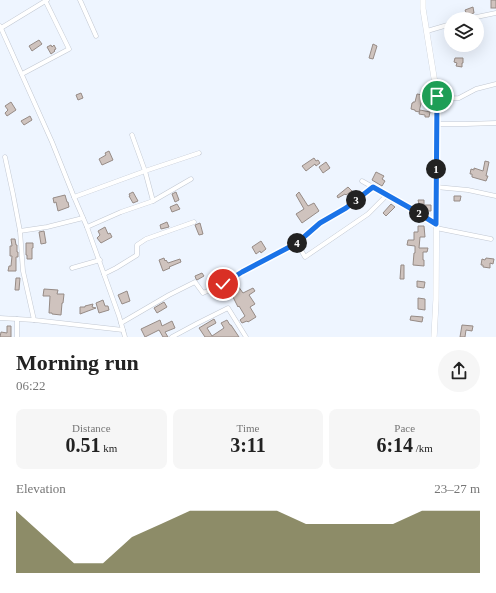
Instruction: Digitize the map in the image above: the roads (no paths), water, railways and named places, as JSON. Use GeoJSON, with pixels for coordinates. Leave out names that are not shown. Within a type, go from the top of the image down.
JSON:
{"type":"FeatureCollection","features":[{"type":"Feature","properties":{"kind":"street"},"geometry":{"type":"LineString","coordinates":[[22,74],[69,49],[46,0],[0,27],[52,142],[87,227],[100,260],[121,323],[124,337]]}},
{"type":"Feature","properties":{"kind":"street"},"geometry":{"type":"LineString","coordinates":[[80,0],[96,36]]}},
{"type":"Feature","properties":{"kind":"street"},"geometry":{"type":"LineString","coordinates":[[423,0],[423,9],[437,99],[436,300],[434,337]]}},
{"type":"Feature","properties":{"kind":"street"},"geometry":{"type":"LineString","coordinates":[[484,15],[496,13]]}},
{"type":"Feature","properties":{"kind":"street"},"geometry":{"type":"LineString","coordinates":[[427,31],[444,26]]}},
{"type":"Feature","properties":{"kind":"street"},"geometry":{"type":"LineString","coordinates":[[437,99],[459,98],[476,89],[496,84]]}},
{"type":"Feature","properties":{"kind":"street"},"geometry":{"type":"LineString","coordinates":[[436,124],[496,124]]}},
{"type":"Feature","properties":{"kind":"street"},"geometry":{"type":"LineString","coordinates":[[132,135],[145,170],[153,201]]}},
{"type":"Feature","properties":{"kind":"street"},"geometry":{"type":"LineString","coordinates":[[74,198],[145,170],[199,153]]}},
{"type":"Feature","properties":{"kind":"street"},"geometry":{"type":"LineString","coordinates":[[5,157],[20,231],[23,271],[34,320]]}},
{"type":"Feature","properties":{"kind":"street"},"geometry":{"type":"LineString","coordinates":[[87,227],[121,212],[153,201],[191,179]]}},
{"type":"Feature","properties":{"kind":"street"},"geometry":{"type":"LineString","coordinates":[[362,181],[410,208],[436,226],[491,239]]}},
{"type":"Feature","properties":{"kind":"street"},"geometry":{"type":"LineString","coordinates":[[121,323],[169,295],[195,282],[203,293],[223,284],[242,272],[297,243],[320,223],[346,208],[373,187]]}},
{"type":"Feature","properties":{"kind":"street"},"geometry":{"type":"LineString","coordinates":[[436,187],[468,190],[496,196]]}},
{"type":"Feature","properties":{"kind":"street"},"geometry":{"type":"LineString","coordinates":[[297,243],[305,257],[368,214],[387,195]]}},
{"type":"Feature","properties":{"kind":"street"},"geometry":{"type":"LineString","coordinates":[[20,231],[47,227],[83,218]]}},
{"type":"Feature","properties":{"kind":"street"},"geometry":{"type":"LineString","coordinates":[[104,274],[137,255],[137,245],[146,239],[194,222]]}},
{"type":"Feature","properties":{"kind":"street"},"geometry":{"type":"LineString","coordinates":[[72,268],[100,260]]}},
{"type":"Feature","properties":{"kind":"street"},"geometry":{"type":"LineString","coordinates":[[172,337],[228,308],[246,337]]}},
{"type":"Feature","properties":{"kind":"street"},"geometry":{"type":"LineString","coordinates":[[0,318],[34,320],[123,330]]}},
{"type":"Feature","properties":{"kind":"street"},"geometry":{"type":"LineString","coordinates":[[17,319],[17,337]]}}]}
